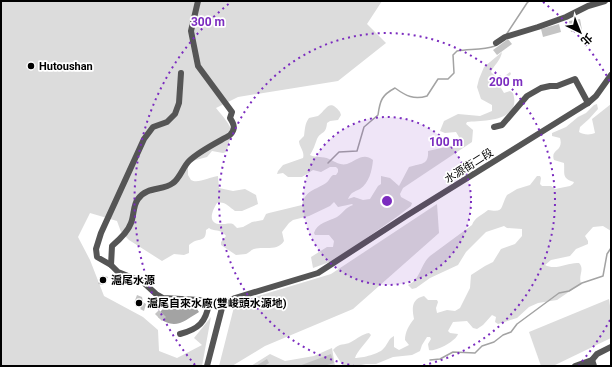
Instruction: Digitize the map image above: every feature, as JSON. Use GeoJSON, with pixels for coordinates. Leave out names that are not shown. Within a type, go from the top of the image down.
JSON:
{"type":"FeatureCollection","features":[{"type":"Feature","properties":{"kind":"street"},"geometry":{"type":"LineString","coordinates":[[111,264],[112,246],[121,238],[131,224],[137,200],[145,193],[154,189],[166,187],[173,183],[188,162],[195,156],[230,135],[234,131],[230,118],[232,112],[198,66],[192,31],[198,1]]}},
{"type":"Feature","properties":{"kind":"street"},"geometry":{"type":"LineString","coordinates":[[496,43],[505,37],[533,29],[566,17],[588,6],[605,1]]}},
{"type":"Feature","properties":{"kind":"street"},"geometry":{"type":"LineString","coordinates":[[181,73],[180,103],[175,114],[167,122],[153,127],[144,139],[101,233],[96,249],[97,257],[111,264],[118,272],[143,282],[163,298],[199,300],[218,305],[224,303]]}},
{"type":"Feature","properties":{"kind":"street","name":"水源街二段"},"geometry":{"type":"LineString","coordinates":[[224,303],[234,298],[318,273],[330,266],[406,216],[588,103],[596,96],[611,75]]}},
{"type":"Feature","properties":{"kind":"street"},"geometry":{"type":"LineString","coordinates":[[494,127],[502,125],[527,96],[541,88],[557,86],[575,79],[588,103]]}},
{"type":"Feature","properties":{"kind":"street"},"geometry":{"type":"LineString","coordinates":[[180,334],[189,332],[200,326],[208,313],[209,303]]}},
{"type":"Feature","properties":{"kind":"street"},"geometry":{"type":"LineString","coordinates":[[207,366],[224,303]]}},
{"type":"Feature","properties":{"kind":"street"},"geometry":{"type":"LineString","coordinates":[[586,366],[593,363],[597,354],[611,347]]}},
{"type":"Feature","properties":{"kind":"street"},"geometry":{"type":"LineString","coordinates":[[575,366],[593,363]]}},
{"type":"Feature","properties":{"kind":"shaded area"},"geometry":{"type":"Polygon","coordinates":[[[1,1],[382,1],[367,24],[386,43],[338,81],[238,97],[216,108],[232,131],[233,135],[230,139],[227,150],[223,153],[212,151],[207,157],[192,161],[188,166],[188,175],[191,180],[194,181],[200,181],[218,176],[219,188],[233,191],[245,189],[256,195],[258,204],[242,211],[235,211],[222,203],[217,203],[215,206],[212,213],[212,220],[214,222],[218,224],[233,224],[237,228],[243,227],[252,222],[263,220],[266,214],[302,205],[303,200],[308,193],[326,183],[333,175],[336,175],[338,169],[336,167],[330,167],[321,172],[313,170],[302,177],[288,177],[283,173],[277,174],[283,165],[303,158],[299,141],[304,136],[305,126],[309,118],[318,116],[328,106],[331,105],[336,108],[341,115],[338,120],[327,123],[326,129],[317,139],[310,155],[327,158],[342,164],[347,164],[363,157],[373,160],[368,180],[348,199],[354,197],[363,200],[370,199],[378,186],[381,184],[381,176],[390,178],[399,186],[409,167],[425,162],[428,156],[428,151],[455,145],[459,137],[456,132],[445,133],[440,131],[444,121],[458,114],[480,116],[492,111],[492,105],[481,99],[477,87],[484,67],[502,52],[491,72],[501,79],[510,72],[511,74],[501,85],[501,88],[504,93],[510,91],[513,93],[514,102],[512,109],[500,118],[467,122],[466,124],[473,130],[472,142],[403,188],[400,194],[401,197],[412,203],[411,206],[335,260],[313,268],[311,257],[327,247],[333,247],[334,241],[329,235],[315,235],[314,233],[318,227],[337,217],[348,207],[353,205],[352,204],[338,207],[334,202],[330,206],[309,216],[293,220],[282,232],[284,241],[274,248],[258,248],[246,254],[236,255],[221,245],[221,242],[226,236],[224,234],[209,228],[206,230],[204,238],[189,245],[189,253],[184,255],[174,254],[162,261],[129,240],[121,232],[117,221],[90,213],[78,237],[90,260],[104,296],[143,317],[158,330],[159,351],[177,358],[202,345],[194,338],[211,317],[202,366],[1,366],[1,1]]]}},
{"type":"Feature","properties":{"kind":"shaded area"},"geometry":{"type":"Polygon","coordinates":[[[597,104],[598,109],[580,127],[579,132],[583,134],[595,133],[592,119],[611,104],[611,231],[603,226],[593,227],[585,236],[588,244],[576,249],[570,256],[551,260],[545,265],[549,267],[558,267],[579,263],[581,265],[581,283],[557,300],[538,303],[529,307],[517,318],[498,324],[495,322],[496,317],[492,315],[477,329],[473,328],[467,321],[453,322],[448,331],[450,333],[458,334],[454,340],[441,348],[429,350],[428,344],[431,339],[430,337],[427,337],[420,351],[412,355],[393,357],[376,364],[343,366],[333,350],[338,346],[349,343],[362,335],[369,333],[371,335],[355,358],[379,352],[394,336],[394,347],[399,350],[409,345],[405,340],[406,334],[414,319],[413,305],[420,297],[424,296],[428,300],[437,300],[437,313],[447,310],[455,311],[460,308],[470,288],[471,275],[493,262],[501,249],[515,244],[522,236],[522,229],[507,228],[504,226],[486,232],[466,252],[458,265],[430,278],[416,288],[412,289],[408,285],[416,279],[424,263],[430,256],[472,225],[477,218],[488,210],[500,210],[507,195],[517,189],[530,185],[537,176],[540,176],[541,178],[540,184],[542,186],[551,186],[555,189],[573,184],[574,182],[567,179],[564,175],[564,163],[554,160],[553,156],[561,143],[560,138],[552,136],[552,133],[566,127],[597,104]]]}},
{"type":"Feature","properties":{"kind":"shaded area"},"geometry":{"type":"Polygon","coordinates":[[[437,204],[439,233],[353,309],[265,346],[232,366],[219,366],[235,303],[331,274],[437,204]]]}},
{"type":"Feature","properties":{"kind":"shaded area"},"geometry":{"type":"Polygon","coordinates":[[[609,299],[611,313],[611,338],[553,366],[541,366],[529,332],[609,299]]]}},
{"type":"Feature","properties":{"kind":"shaded area"},"geometry":{"type":"Polygon","coordinates":[[[172,306],[197,309],[199,312],[184,321],[174,324],[164,321],[158,317],[163,309],[172,306]]]}},
{"type":"Feature","properties":{"kind":"shaded area"},"geometry":{"type":"Polygon","coordinates":[[[332,348],[335,366],[251,366],[270,354],[285,361],[314,356],[332,348]]]}},
{"type":"Feature","properties":{"kind":"building"},"geometry":{"type":"Polygon","coordinates":[[[580,19],[582,30],[571,32],[569,21],[580,19]]]}},
{"type":"Feature","properties":{"kind":"building"},"geometry":{"type":"Polygon","coordinates":[[[559,24],[561,32],[543,37],[541,29],[559,24]]]}},
{"type":"Feature","properties":{"kind":"building"},"geometry":{"type":"Polygon","coordinates":[[[508,39],[512,44],[497,55],[493,50],[508,39]]]}},
{"type":"Feature","properties":{"kind":"building","name":"滬尾水源"},"geometry":{"type":"Polygon","coordinates":[[[102,275],[108,277],[103,285],[98,284],[102,275]]]}},
{"type":"Feature","properties":{"kind":"building","name":"滬尾自來水廠(雙峻頭水源地)"},"geometry":{"type":"Polygon","coordinates":[[[137,295],[142,297],[143,302],[146,304],[144,311],[140,309],[140,305],[134,303],[137,295]]]}},
{"type":"Feature","properties":{"kind":"building"},"geometry":{"type":"Polygon","coordinates":[[[159,310],[166,317],[162,321],[155,314],[159,310]]]}},
{"type":"Feature","properties":{"kind":"building"},"geometry":{"type":"Polygon","coordinates":[[[331,354],[334,363],[324,366],[299,366],[331,354]]]}},
{"type":"Feature","properties":{"kind":"building"},"geometry":{"type":"Polygon","coordinates":[[[267,359],[269,363],[264,366],[256,366],[267,359]]]}},
{"type":"Feature","properties":{"kind":"waterway"},"geometry":{"type":"LineString","coordinates":[[506,35],[529,1]]}},
{"type":"Feature","properties":{"kind":"waterway"},"geometry":{"type":"LineString","coordinates":[[328,163],[339,152],[357,151],[364,127],[378,115],[382,98],[395,88],[414,97],[418,98],[427,96],[438,79],[448,79],[454,73],[453,55],[457,51],[495,46]]}},
{"type":"Feature","properties":{"kind":"waterway"},"geometry":{"type":"LineString","coordinates":[[430,360],[440,359],[453,352],[475,353],[482,346],[494,342],[503,335],[511,332],[517,324],[559,293],[569,291],[582,283],[603,276],[607,254],[611,248]]}},
{"type":"Feature","properties":{"kind":"place","name":"Hutoushan"},"geometry":{"type":"Point","coordinates":[31,66]}},
{"type":"Feature","properties":{"kind":"place","name":"滬尾水源"},"geometry":{"type":"Point","coordinates":[103,280]}},
{"type":"Feature","properties":{"kind":"place","name":"滬尾自來水廠(雙峻頭水源地)"},"geometry":{"type":"Point","coordinates":[139,303]}}]}
